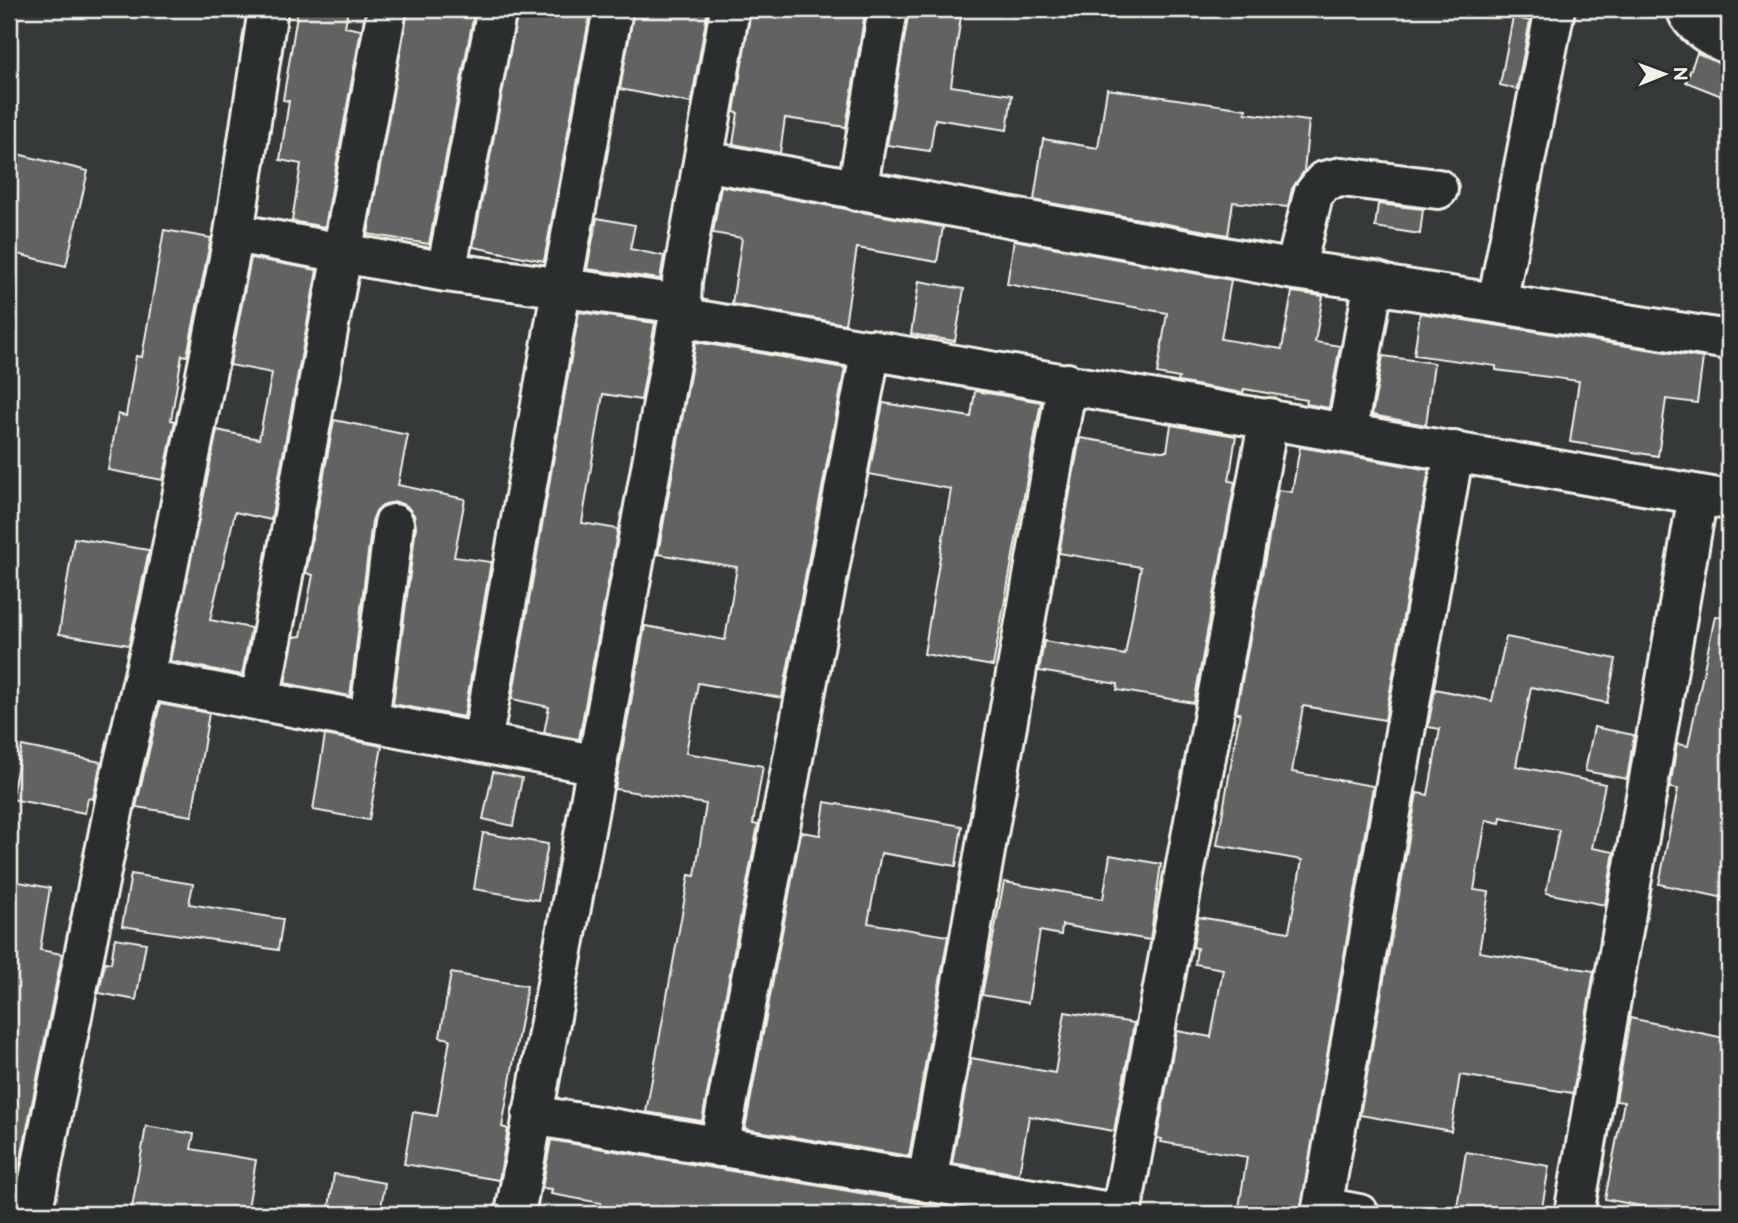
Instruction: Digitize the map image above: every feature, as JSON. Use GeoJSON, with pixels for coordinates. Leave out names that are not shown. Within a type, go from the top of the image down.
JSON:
{"type":"FeatureCollection","features":[{"type":"Feature","properties":{"kind":"street"},"geometry":{"type":"LineString","coordinates":[[32,1214],[118,787],[145,678],[234,233],[268,9]]}},
{"type":"Feature","properties":{"kind":"street"},"geometry":{"type":"LineString","coordinates":[[260,701],[387,9]]}},
{"type":"Feature","properties":{"kind":"street"},"geometry":{"type":"LineString","coordinates":[[446,272],[497,9]]}},
{"type":"Feature","properties":{"kind":"street"},"geometry":{"type":"LineString","coordinates":[[482,743],[613,9]]}},
{"type":"Feature","properties":{"kind":"street"},"geometry":{"type":"LineString","coordinates":[[515,1214],[681,304],[730,9]]}},
{"type":"Feature","properties":{"kind":"street"},"geometry":{"type":"LineString","coordinates":[[857,191],[888,9]]}},
{"type":"Feature","properties":{"kind":"street"},"geometry":{"type":"LineString","coordinates":[[1497,303],[1555,9]]}},
{"type":"Feature","properties":{"kind":"street"},"geometry":{"type":"LineString","coordinates":[[1686,9],[1689,16],[1709,36],[1729,45]]}},
{"type":"Feature","properties":{"kind":"street"},"geometry":{"type":"LineString","coordinates":[[704,162],[1295,270],[1729,340]]}},
{"type":"Feature","properties":{"kind":"street"},"geometry":{"type":"LineString","coordinates":[[1295,270],[1313,195],[1324,181],[1342,177],[1438,189]]}},
{"type":"Feature","properties":{"kind":"street"},"geometry":{"type":"LineString","coordinates":[[234,233],[446,272],[561,290],[681,304],[692,319],[1714,497],[1574,1214]]}},
{"type":"Feature","properties":{"kind":"street"},"geometry":{"type":"LineString","coordinates":[[1347,431],[1374,281]]}},
{"type":"Feature","properties":{"kind":"street"},"geometry":{"type":"LineString","coordinates":[[719,1147],[871,349]]}},
{"type":"Feature","properties":{"kind":"street"},"geometry":{"type":"LineString","coordinates":[[927,1182],[1067,383]]}},
{"type":"Feature","properties":{"kind":"street"},"geometry":{"type":"LineString","coordinates":[[532,1115],[1121,1214],[1269,418]]}},
{"type":"Feature","properties":{"kind":"street"},"geometry":{"type":"LineString","coordinates":[[1334,1212],[1454,451]]}},
{"type":"Feature","properties":{"kind":"street"},"geometry":{"type":"LineString","coordinates":[[369,721],[394,524]]}},
{"type":"Feature","properties":{"kind":"street"},"geometry":{"type":"LineString","coordinates":[[145,678],[598,765]]}},
{"type":"Feature","properties":{"kind":"building"},"geometry":{"type":"Polygon","coordinates":[[[298,9],[348,9],[345,27],[361,30],[325,227],[292,221],[301,164],[280,160],[289,101],[283,100],[298,9]]]}},
{"type":"Feature","properties":{"kind":"building"},"geometry":{"type":"Polygon","coordinates":[[[408,9],[475,9],[429,244],[368,234],[408,9]]]}},
{"type":"Feature","properties":{"kind":"building"},"geometry":{"type":"Polygon","coordinates":[[[518,9],[591,9],[544,261],[473,247],[518,9]]]}},
{"type":"Feature","properties":{"kind":"building"},"geometry":{"type":"Polygon","coordinates":[[[634,9],[708,9],[691,103],[620,89],[634,9]]]}},
{"type":"Feature","properties":{"kind":"building"},"geometry":{"type":"Polygon","coordinates":[[[751,9],[836,9],[865,13],[846,127],[785,118],[780,153],[733,144],[738,113],[734,112],[751,9]]]}},
{"type":"Feature","properties":{"kind":"building"},"geometry":{"type":"Polygon","coordinates":[[[909,9],[962,9],[951,86],[1012,95],[1007,130],[935,119],[930,151],[887,145],[909,9]]]}},
{"type":"Feature","properties":{"kind":"building"},"geometry":{"type":"Polygon","coordinates":[[[1513,17],[1530,21],[1517,89],[1500,85],[1513,17]]]}},
{"type":"Feature","properties":{"kind":"building"},"geometry":{"type":"Polygon","coordinates":[[[1697,53],[1729,67],[1729,99],[1686,82],[1697,53]]]}},
{"type":"Feature","properties":{"kind":"building"},"geometry":{"type":"Polygon","coordinates":[[[1107,89],[1246,109],[1245,113],[1309,121],[1304,171],[1292,189],[1288,207],[1233,202],[1228,235],[1034,200],[1043,139],[1098,148],[1107,89]]]}},
{"type":"Feature","properties":{"kind":"building"},"geometry":{"type":"Polygon","coordinates":[[[9,152],[88,171],[66,266],[9,252],[9,152]]]}},
{"type":"Feature","properties":{"kind":"building"},"geometry":{"type":"Polygon","coordinates":[[[721,186],[943,227],[937,262],[857,248],[845,324],[732,304],[742,238],[713,233],[721,186]]]}},
{"type":"Feature","properties":{"kind":"building"},"geometry":{"type":"Polygon","coordinates":[[[1378,204],[1423,209],[1420,234],[1375,227],[1378,204]]]}},
{"type":"Feature","properties":{"kind":"building"},"geometry":{"type":"Polygon","coordinates":[[[597,218],[635,225],[630,249],[664,256],[660,279],[587,269],[597,218]]]}},
{"type":"Feature","properties":{"kind":"building"},"geometry":{"type":"Polygon","coordinates":[[[164,230],[211,238],[187,356],[182,355],[171,420],[175,421],[163,480],[108,470],[118,414],[126,416],[136,356],[142,357],[164,230]]]}},
{"type":"Feature","properties":{"kind":"building"},"geometry":{"type":"Polygon","coordinates":[[[1014,240],[1231,280],[1221,339],[1282,349],[1292,292],[1323,296],[1315,342],[1340,346],[1329,408],[1306,404],[1307,400],[1244,389],[1243,393],[1178,382],[1179,378],[1157,374],[1167,313],[1007,284],[1014,240]]]}},
{"type":"Feature","properties":{"kind":"building"},"geometry":{"type":"Polygon","coordinates":[[[251,258],[317,270],[271,520],[235,512],[210,620],[251,628],[242,675],[170,661],[217,430],[259,439],[272,373],[230,365],[251,258]]]}},
{"type":"Feature","properties":{"kind":"building"},"geometry":{"type":"Polygon","coordinates":[[[919,281],[964,289],[955,341],[911,334],[919,281]]]}},
{"type":"Feature","properties":{"kind":"building"},"geometry":{"type":"Polygon","coordinates":[[[579,312],[655,323],[641,400],[603,394],[582,523],[618,529],[579,739],[544,733],[549,707],[512,699],[579,312]]]}},
{"type":"Feature","properties":{"kind":"building"},"geometry":{"type":"Polygon","coordinates":[[[1420,313],[1703,358],[1697,403],[1666,399],[1658,456],[1570,442],[1579,381],[1414,355],[1420,313]]]}},
{"type":"Feature","properties":{"kind":"building"},"geometry":{"type":"Polygon","coordinates":[[[696,342],[845,368],[782,698],[698,683],[686,753],[763,766],[753,824],[758,825],[702,1121],[646,1112],[689,875],[695,876],[706,804],[615,789],[645,626],[725,640],[737,567],[658,554],[696,342]]]}},
{"type":"Feature","properties":{"kind":"building"},"geometry":{"type":"Polygon","coordinates":[[[1383,356],[1434,363],[1426,425],[1372,415],[1383,356]]]}},
{"type":"Feature","properties":{"kind":"building"},"geometry":{"type":"Polygon","coordinates":[[[975,391],[1041,402],[993,666],[924,654],[951,489],[869,474],[883,403],[971,417],[975,391]]]}},
{"type":"Feature","properties":{"kind":"building"},"geometry":{"type":"Polygon","coordinates":[[[334,420],[408,435],[398,485],[465,499],[454,557],[491,562],[464,717],[393,704],[416,527],[414,515],[407,506],[397,502],[385,504],[376,511],[372,521],[350,696],[285,683],[294,637],[301,636],[313,575],[306,573],[334,420]]]}},
{"type":"Feature","properties":{"kind":"building"},"geometry":{"type":"Polygon","coordinates":[[[1171,425],[1236,436],[1229,481],[1235,482],[1194,703],[1117,690],[1118,684],[1039,671],[1044,641],[1125,655],[1141,567],[1059,553],[1080,438],[1167,451],[1171,425]]]}},
{"type":"Feature","properties":{"kind":"building"},"geometry":{"type":"Polygon","coordinates":[[[1300,447],[1429,470],[1385,720],[1303,706],[1292,772],[1373,786],[1300,1214],[1238,1214],[1247,1157],[1161,1142],[1162,1139],[1157,1138],[1177,1031],[1211,1037],[1223,969],[1195,964],[1197,948],[1193,947],[1198,917],[1289,932],[1302,860],[1217,845],[1240,713],[1236,713],[1278,490],[1292,492],[1300,447]]]}},
{"type":"Feature","properties":{"kind":"building"},"geometry":{"type":"Polygon","coordinates":[[[74,538],[149,550],[129,645],[59,634],[74,538]]]}},
{"type":"Feature","properties":{"kind":"building"},"geometry":{"type":"Polygon","coordinates":[[[1715,616],[1729,617],[1729,899],[1659,884],[1678,789],[1670,788],[1677,744],[1688,746],[1715,616]]]}},
{"type":"Feature","properties":{"kind":"building"},"geometry":{"type":"Polygon","coordinates":[[[1506,637],[1616,659],[1607,703],[1531,687],[1516,766],[1605,784],[1592,848],[1614,852],[1605,905],[1546,893],[1559,830],[1501,817],[1500,823],[1486,820],[1474,890],[1489,892],[1479,952],[1594,971],[1573,1093],[1460,1075],[1451,1131],[1360,1115],[1417,793],[1428,795],[1440,729],[1428,727],[1435,689],[1492,701],[1506,637]]]}},
{"type":"Feature","properties":{"kind":"building"},"geometry":{"type":"Polygon","coordinates":[[[160,704],[209,713],[192,816],[136,807],[160,704]]]}},
{"type":"Feature","properties":{"kind":"building"},"geometry":{"type":"Polygon","coordinates":[[[1594,727],[1634,735],[1627,779],[1585,771],[1594,727]]]}},
{"type":"Feature","properties":{"kind":"building"},"geometry":{"type":"Polygon","coordinates":[[[325,735],[382,746],[369,820],[313,810],[325,735]]]}},
{"type":"Feature","properties":{"kind":"building"},"geometry":{"type":"Polygon","coordinates":[[[22,746],[101,762],[93,799],[88,798],[85,813],[11,799],[22,746]]]}},
{"type":"Feature","properties":{"kind":"building"},"geometry":{"type":"Polygon","coordinates":[[[493,772],[522,778],[513,826],[483,819],[493,772]]]}},
{"type":"Feature","properties":{"kind":"building"},"geometry":{"type":"Polygon","coordinates":[[[825,802],[962,826],[956,866],[881,853],[868,923],[948,936],[909,1156],[745,1129],[801,832],[820,835],[825,802]]]}},
{"type":"Feature","properties":{"kind":"building"},"geometry":{"type":"Polygon","coordinates":[[[483,833],[548,844],[538,900],[474,889],[483,833]]]}},
{"type":"Feature","properties":{"kind":"building"},"geometry":{"type":"Polygon","coordinates":[[[1110,855],[1161,864],[1150,940],[1062,925],[1061,935],[1040,931],[1028,1003],[982,995],[1004,882],[1103,899],[1110,855]]]}},
{"type":"Feature","properties":{"kind":"building"},"geometry":{"type":"Polygon","coordinates":[[[131,874],[193,884],[189,904],[283,919],[278,950],[122,926],[131,874]]]}},
{"type":"Feature","properties":{"kind":"building"},"geometry":{"type":"Polygon","coordinates":[[[9,880],[50,888],[40,950],[62,954],[18,1174],[9,1174],[9,880]]]}},
{"type":"Feature","properties":{"kind":"building"},"geometry":{"type":"Polygon","coordinates":[[[115,938],[146,943],[136,1000],[99,993],[105,962],[111,963],[115,938]]]}},
{"type":"Feature","properties":{"kind":"building"},"geometry":{"type":"Polygon","coordinates":[[[451,973],[527,986],[502,1127],[508,1129],[499,1180],[404,1164],[413,1112],[437,1116],[450,1039],[440,1037],[451,973]]]}},
{"type":"Feature","properties":{"kind":"building"},"geometry":{"type":"Polygon","coordinates":[[[1065,1012],[1134,1023],[1114,1131],[1029,1116],[1019,1174],[952,1163],[971,1058],[1055,1073],[1065,1012]]]}},
{"type":"Feature","properties":{"kind":"building"},"geometry":{"type":"Polygon","coordinates":[[[1630,1018],[1729,1039],[1729,1214],[1682,1214],[1605,1199],[1624,1102],[1616,1101],[1630,1018]]]}},
{"type":"Feature","properties":{"kind":"building"},"geometry":{"type":"Polygon","coordinates":[[[146,1126],[194,1134],[191,1149],[256,1160],[247,1214],[131,1214],[146,1126]]]}},
{"type":"Feature","properties":{"kind":"building"},"geometry":{"type":"Polygon","coordinates":[[[551,1140],[991,1214],[599,1214],[601,1203],[551,1194],[552,1189],[542,1188],[551,1140]]]}},
{"type":"Feature","properties":{"kind":"building"},"geometry":{"type":"Polygon","coordinates":[[[1466,1152],[1549,1166],[1541,1214],[1500,1214],[1457,1207],[1466,1152]]]}},
{"type":"Feature","properties":{"kind":"building"},"geometry":{"type":"Polygon","coordinates":[[[334,1174],[385,1183],[380,1214],[328,1214],[334,1174]]]}}]}
